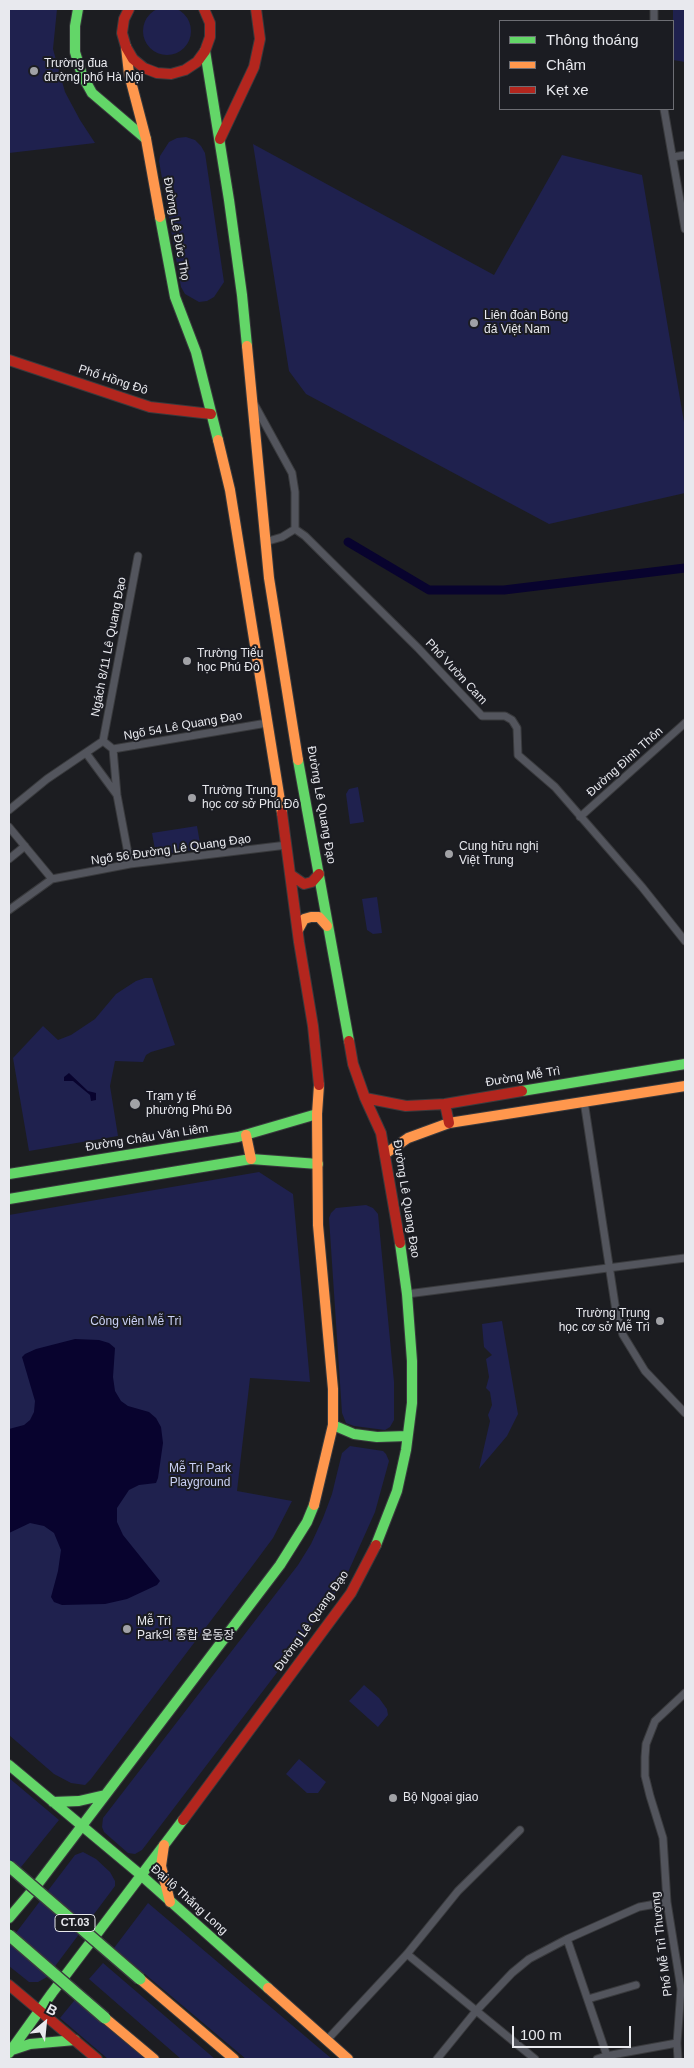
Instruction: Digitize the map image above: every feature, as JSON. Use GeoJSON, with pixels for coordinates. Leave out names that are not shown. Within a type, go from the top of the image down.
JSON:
{"type":"FeatureCollection","features":[{"type":"Feature","properties":{"kind":"main road"},"geometry":{"type":"LineString","coordinates":[[78,9],[75,26],[75,52],[82,75],[92,93],[146,140]]}},
{"type":"Feature","properties":{"kind":"main road","name":"Đường Lê Đức Thọ"},"geometry":{"type":"LineString","coordinates":[[128,9],[124,18],[122,33],[126,46],[129,74],[146,140],[175,297],[196,352],[211,414]]}},
{"type":"Feature","properties":{"kind":"main road"},"geometry":{"type":"LineString","coordinates":[[204,9],[210,23]]}},
{"type":"Feature","properties":{"kind":"main road"},"geometry":{"type":"LineString","coordinates":[[126,46],[133,59],[144,68],[157,73],[171,74],[185,70],[197,62],[205,51],[210,37],[213,9]]}},
{"type":"Feature","properties":{"kind":"main road"},"geometry":{"type":"LineString","coordinates":[[220,139],[254,67],[260,38],[256,9]]}},
{"type":"Feature","properties":{"kind":"main road"},"geometry":{"type":"LineString","coordinates":[[205,51],[220,139],[242,296],[252,400]]}},
{"type":"Feature","properties":{"kind":"main road","name":"Phố Hồng Đô"},"geometry":{"type":"LineString","coordinates":[[9,360],[150,407],[211,414]]}},
{"type":"Feature","properties":{"kind":"main road","name":"Đường Lê Quang Đạo"},"geometry":{"type":"LineString","coordinates":[[10,2052],[351,1592],[372,1555],[390,1512],[401,1476],[412,1403],[412,1369],[407,1294],[386,1154],[381,1133],[365,1098],[353,1064],[328,927],[302,779],[265,542],[252,400]]}},
{"type":"Feature","properties":{"kind":"main road"},"geometry":{"type":"LineString","coordinates":[[9,1918],[37,1885],[81,1825],[249,1608],[297,1539],[314,1502],[333,1425],[334,1389],[318,1225],[317,1114],[319,1083],[314,1026],[230,490],[211,414]]}},
{"type":"Feature","properties":{"kind":"main road"},"geometry":{"type":"LineString","coordinates":[[291,875],[304,884],[312,882],[319,874]]}},
{"type":"Feature","properties":{"kind":"main road"},"geometry":{"type":"LineString","coordinates":[[298,930],[304,919],[311,917],[319,917],[328,927]]}},
{"type":"Feature","properties":{"kind":"main road","name":"Đường Mễ Trì"},"geometry":{"type":"LineString","coordinates":[[365,1098],[406,1106],[445,1104],[685,1064]]}},
{"type":"Feature","properties":{"kind":"main road"},"geometry":{"type":"LineString","coordinates":[[386,1154],[408,1138],[448,1123],[685,1086]]}},
{"type":"Feature","properties":{"kind":"main road"},"geometry":{"type":"LineString","coordinates":[[445,1104],[448,1123]]}},
{"type":"Feature","properties":{"kind":"main road","name":"Đường Châu Văn Liêm"},"geometry":{"type":"LineString","coordinates":[[9,1174],[246,1135],[317,1114]]}},
{"type":"Feature","properties":{"kind":"main road"},"geometry":{"type":"LineString","coordinates":[[246,1135],[251,1159]]}},
{"type":"Feature","properties":{"kind":"main road"},"geometry":{"type":"LineString","coordinates":[[9,1198],[251,1159],[318,1164]]}},
{"type":"Feature","properties":{"kind":"main road"},"geometry":{"type":"LineString","coordinates":[[333,1425],[354,1434],[377,1437],[407,1436]]}},
{"type":"Feature","properties":{"kind":"main road","name":"Đại lộ Thăng Long"},"geometry":{"type":"LineString","coordinates":[[9,1765],[142,1876],[348,2059]]}},
{"type":"Feature","properties":{"kind":"main road"},"geometry":{"type":"LineString","coordinates":[[53,1802],[105,1795]]}},
{"type":"Feature","properties":{"kind":"main road"},"geometry":{"type":"LineString","coordinates":[[164,1845],[161,1866],[170,1902]]}},
{"type":"Feature","properties":{"kind":"main road","name":"CT.03"},"geometry":{"type":"LineString","coordinates":[[9,1866],[234,2059]]}},
{"type":"Feature","properties":{"kind":"main road"},"geometry":{"type":"LineString","coordinates":[[9,1936],[154,2059]]}},
{"type":"Feature","properties":{"kind":"main road"},"geometry":{"type":"LineString","coordinates":[[9,1985],[97,2059]]}},
{"type":"Feature","properties":{"kind":"main road"},"geometry":{"type":"LineString","coordinates":[[10,2052],[30,2044],[75,2040]]}},
{"type":"Feature","properties":{"kind":"street"},"geometry":{"type":"LineString","coordinates":[[664,110],[685,229]]}},
{"type":"Feature","properties":{"kind":"street"},"geometry":{"type":"LineString","coordinates":[[673,157],[685,155]]}},
{"type":"Feature","properties":{"kind":"street"},"geometry":{"type":"LineString","coordinates":[[252,400],[292,474],[295,499],[295,529],[282,537],[265,542]]}},
{"type":"Feature","properties":{"kind":"street","name":"Phố Vườn Cam"},"geometry":{"type":"LineString","coordinates":[[295,529],[305,536],[418,648],[482,716],[505,716],[512,720],[517,728],[518,755],[555,787],[642,887],[685,941]]}},
{"type":"Feature","properties":{"kind":"street","name":"Ngách 8/11 Lê Quang Đạo"},"geometry":{"type":"LineString","coordinates":[[103,741],[138,556]]}},
{"type":"Feature","properties":{"kind":"street","name":"Ngõ 54 Lê Quang Đạo"},"geometry":{"type":"LineString","coordinates":[[103,741],[113,749],[267,723]]}},
{"type":"Feature","properties":{"kind":"street","name":"Đường Đình Thôn"},"geometry":{"type":"LineString","coordinates":[[580,817],[685,723]]}},
{"type":"Feature","properties":{"kind":"street"},"geometry":{"type":"LineString","coordinates":[[9,810],[47,780],[103,741]]}},
{"type":"Feature","properties":{"kind":"street"},"geometry":{"type":"LineString","coordinates":[[113,749],[117,795],[130,864]]}},
{"type":"Feature","properties":{"kind":"street"},"geometry":{"type":"LineString","coordinates":[[86,753],[117,795]]}},
{"type":"Feature","properties":{"kind":"street"},"geometry":{"type":"LineString","coordinates":[[9,827],[52,879]]}},
{"type":"Feature","properties":{"kind":"street","name":"Ngõ 56 Đường Lê Quang Đạo"},"geometry":{"type":"LineString","coordinates":[[9,910],[52,879],[130,864],[287,845]]}},
{"type":"Feature","properties":{"kind":"street"},"geometry":{"type":"LineString","coordinates":[[9,859],[25,846]]}},
{"type":"Feature","properties":{"kind":"street"},"geometry":{"type":"LineString","coordinates":[[584,1102],[616,1311],[623,1335],[645,1371],[685,1413]]}},
{"type":"Feature","properties":{"kind":"street"},"geometry":{"type":"LineString","coordinates":[[407,1294],[685,1258]]}},
{"type":"Feature","properties":{"kind":"street","name":"Phố Mễ Trì Thượng"},"geometry":{"type":"LineString","coordinates":[[678,2059],[681,1989],[667,1902],[663,1838],[645,1776],[644,1757],[646,1744],[655,1722],[685,1693]]}},
{"type":"Feature","properties":{"kind":"street"},"geometry":{"type":"LineString","coordinates":[[327,2040],[407,1954],[458,1891],[520,1830]]}},
{"type":"Feature","properties":{"kind":"street"},"geometry":{"type":"LineString","coordinates":[[437,2059],[476,2011],[517,1968],[529,1959],[567,1939],[639,1907],[667,1902]]}},
{"type":"Feature","properties":{"kind":"street"},"geometry":{"type":"LineString","coordinates":[[567,1939],[607,2058]]}},
{"type":"Feature","properties":{"kind":"street"},"geometry":{"type":"LineString","coordinates":[[407,1954],[535,2059]]}},
{"type":"Feature","properties":{"kind":"street"},"geometry":{"type":"LineString","coordinates":[[588,1999],[636,1985]]}},
{"type":"Feature","properties":{"kind":"street"},"geometry":{"type":"LineString","coordinates":[[597,2059],[678,2043]]}},
{"type":"Feature","properties":{"kind":"green space"},"geometry":{"type":"Polygon","coordinates":[[[167,7],[176,9],[184,14],[189,22],[191,31],[189,40],[184,48],[176,53],[167,55],[158,53],[150,48],[145,40],[143,31],[145,22],[150,14],[158,9],[167,7]]]}},
{"type":"Feature","properties":{"kind":"green space","name":"Trường đua đường phố Hà Nội"},"geometry":{"type":"Polygon","coordinates":[[[9,9],[57,9],[53,49],[65,92],[95,143],[9,153],[9,9]]]}},
{"type":"Feature","properties":{"kind":"green space"},"geometry":{"type":"Polygon","coordinates":[[[673,9],[685,9],[685,62],[674,60],[673,9]]]}},
{"type":"Feature","properties":{"kind":"green space"},"geometry":{"type":"Polygon","coordinates":[[[186,137],[195,140],[205,153],[224,282],[214,297],[207,301],[199,302],[185,294],[181,287],[159,161],[169,142],[177,138],[186,137]]]}},
{"type":"Feature","properties":{"kind":"green space","name":"Liên đoàn Bóng đá Việt Nam"},"geometry":{"type":"Polygon","coordinates":[[[253,144],[494,275],[562,155],[642,175],[685,428],[685,493],[549,524],[306,394],[289,371],[253,144]]]}},
{"type":"Feature","properties":{"kind":"green space"},"geometry":{"type":"Polygon","coordinates":[[[358,787],[364,822],[350,824],[346,794],[349,789],[358,787]]]}},
{"type":"Feature","properties":{"kind":"green space"},"geometry":{"type":"Polygon","coordinates":[[[197,826],[201,849],[156,855],[152,833],[197,826]]]}},
{"type":"Feature","properties":{"kind":"green space"},"geometry":{"type":"Polygon","coordinates":[[[377,897],[382,933],[373,934],[367,930],[362,899],[377,897]]]}},
{"type":"Feature","properties":{"kind":"green space"},"geometry":{"type":"Polygon","coordinates":[[[152,978],[175,1045],[151,1052],[146,1055],[143,1062],[115,1061],[110,1086],[118,1136],[29,1151],[13,1058],[43,1026],[58,1040],[71,1035],[95,1019],[116,994],[136,981],[152,978]]]}},
{"type":"Feature","properties":{"kind":"green space","name":"Công viên Mễ Trì"},"geometry":{"type":"Polygon","coordinates":[[[259,1172],[293,1194],[310,1382],[250,1378],[237,1491],[292,1501],[273,1538],[91,1779],[85,1785],[71,1783],[54,1774],[9,1735],[9,1215],[259,1172]]]}},
{"type":"Feature","properties":{"kind":"green space"},"geometry":{"type":"Polygon","coordinates":[[[366,1205],[373,1208],[378,1214],[394,1382],[394,1420],[390,1427],[385,1430],[354,1426],[346,1423],[342,1413],[329,1218],[336,1208],[366,1205]]]}},
{"type":"Feature","properties":{"kind":"green space"},"geometry":{"type":"Polygon","coordinates":[[[502,1321],[518,1414],[507,1436],[479,1469],[490,1421],[488,1415],[492,1405],[490,1392],[486,1388],[489,1377],[486,1359],[492,1355],[484,1347],[482,1324],[502,1321]]]}},
{"type":"Feature","properties":{"kind":"green space"},"geometry":{"type":"Polygon","coordinates":[[[350,1446],[383,1451],[389,1461],[375,1512],[345,1579],[301,1641],[142,1850],[135,1854],[128,1853],[104,1832],[102,1827],[103,1818],[298,1565],[311,1544],[323,1518],[332,1494],[342,1453],[350,1446]]]}},
{"type":"Feature","properties":{"kind":"green space"},"geometry":{"type":"Polygon","coordinates":[[[364,1685],[379,1698],[387,1709],[388,1715],[378,1727],[349,1701],[364,1685]]]}},
{"type":"Feature","properties":{"kind":"green space"},"geometry":{"type":"Polygon","coordinates":[[[299,1759],[326,1782],[318,1793],[307,1793],[286,1774],[299,1759]]]}},
{"type":"Feature","properties":{"kind":"green space"},"geometry":{"type":"Polygon","coordinates":[[[9,1778],[59,1820],[17,1872],[9,1865],[9,1778]]]}},
{"type":"Feature","properties":{"kind":"green space"},"geometry":{"type":"Polygon","coordinates":[[[83,1852],[96,1859],[110,1872],[115,1881],[115,1886],[47,1977],[38,1982],[29,1982],[9,1966],[9,1942],[75,1855],[83,1852]]]}},
{"type":"Feature","properties":{"kind":"green space"},"geometry":{"type":"Polygon","coordinates":[[[148,1903],[332,2059],[246,2059],[114,1948],[148,1903]]]}},
{"type":"Feature","properties":{"kind":"green space"},"geometry":{"type":"Polygon","coordinates":[[[103,1963],[215,2059],[181,2059],[89,1979],[103,1963]]]}},
{"type":"Feature","properties":{"kind":"green space"},"geometry":{"type":"Polygon","coordinates":[[[78,1996],[152,2059],[108,2059],[60,2018],[78,1996]]]}},
{"type":"Feature","properties":{"kind":"shaded area"},"geometry":{"type":"Polygon","coordinates":[[[69,1073],[88,1091],[96,1093],[96,1100],[91,1101],[90,1095],[73,1081],[64,1081],[64,1077],[69,1073]]]}},
{"type":"Feature","properties":{"kind":"shaded area"},"geometry":{"type":"Polygon","coordinates":[[[75,1339],[99,1340],[109,1343],[115,1348],[113,1377],[115,1391],[121,1401],[128,1406],[149,1412],[156,1418],[161,1427],[163,1443],[156,1483],[139,1485],[129,1490],[117,1508],[117,1522],[123,1535],[160,1581],[157,1585],[127,1599],[105,1604],[62,1605],[54,1602],[51,1597],[61,1550],[54,1533],[44,1526],[30,1523],[9,1533],[9,1429],[24,1425],[30,1420],[34,1412],[35,1401],[22,1357],[36,1349],[75,1339]]]}},
{"type":"Feature","properties":{"kind":"waterway"},"geometry":{"type":"LineString","coordinates":[[348,542],[429,590],[504,590],[685,568]]}},
{"type":"Feature","properties":{"kind":"traffic: fast"},"geometry":{"type":"LineString","coordinates":[[78,9],[75,26],[75,52],[82,75],[92,93],[146,139]]}},
{"type":"Feature","properties":{"kind":"traffic: fast"},"geometry":{"type":"LineString","coordinates":[[205,51],[229,200],[247,346]]}},
{"type":"Feature","properties":{"kind":"traffic: fast"},"geometry":{"type":"LineString","coordinates":[[160,217],[175,297],[196,352],[218,440]]}},
{"type":"Feature","properties":{"kind":"traffic: fast"},"geometry":{"type":"LineString","coordinates":[[298,760],[349,1041]]}},
{"type":"Feature","properties":{"kind":"traffic: fast"},"geometry":{"type":"LineString","coordinates":[[522,1091],[685,1064]]}},
{"type":"Feature","properties":{"kind":"traffic: fast"},"geometry":{"type":"LineString","coordinates":[[9,1174],[238,1137],[317,1114]]}},
{"type":"Feature","properties":{"kind":"traffic: fast"},"geometry":{"type":"LineString","coordinates":[[9,1199],[251,1159],[318,1164]]}},
{"type":"Feature","properties":{"kind":"traffic: fast"},"geometry":{"type":"LineString","coordinates":[[376,1545],[397,1491],[406,1450],[412,1403],[412,1361],[407,1294],[400,1243]]}},
{"type":"Feature","properties":{"kind":"traffic: fast"},"geometry":{"type":"LineString","coordinates":[[333,1425],[354,1434],[377,1437],[407,1436]]}},
{"type":"Feature","properties":{"kind":"traffic: fast"},"geometry":{"type":"LineString","coordinates":[[9,1918],[37,1885],[280,1565],[307,1522],[314,1505]]}},
{"type":"Feature","properties":{"kind":"traffic: fast"},"geometry":{"type":"LineString","coordinates":[[9,1765],[142,1876],[268,1988]]}},
{"type":"Feature","properties":{"kind":"traffic: fast"},"geometry":{"type":"LineString","coordinates":[[53,1802],[79,1801],[105,1795]]}},
{"type":"Feature","properties":{"kind":"traffic: fast"},"geometry":{"type":"LineString","coordinates":[[9,2053],[183,1820]]}},
{"type":"Feature","properties":{"kind":"traffic: fast"},"geometry":{"type":"LineString","coordinates":[[9,1866],[140,1979]]}},
{"type":"Feature","properties":{"kind":"traffic: fast"},"geometry":{"type":"LineString","coordinates":[[9,1935],[105,2018]]}},
{"type":"Feature","properties":{"kind":"traffic: fast"},"geometry":{"type":"LineString","coordinates":[[12,2050],[30,2044],[75,2040]]}},
{"type":"Feature","properties":{"kind":"traffic: slow"},"geometry":{"type":"LineString","coordinates":[[126,47],[129,74],[146,139],[160,217]]}},
{"type":"Feature","properties":{"kind":"traffic: slow"},"geometry":{"type":"LineString","coordinates":[[247,346],[269,578],[298,760]]}},
{"type":"Feature","properties":{"kind":"traffic: slow"},"geometry":{"type":"LineString","coordinates":[[218,440],[230,490],[282,813]]}},
{"type":"Feature","properties":{"kind":"traffic: slow"},"geometry":{"type":"LineString","coordinates":[[298,930],[304,919],[311,917],[319,917],[327,926]]}},
{"type":"Feature","properties":{"kind":"traffic: slow"},"geometry":{"type":"LineString","coordinates":[[314,1505],[333,1425],[333,1389],[318,1225],[317,1114],[319,1085]]}},
{"type":"Feature","properties":{"kind":"traffic: slow"},"geometry":{"type":"LineString","coordinates":[[385,1154],[408,1138],[449,1123],[685,1086]]}},
{"type":"Feature","properties":{"kind":"traffic: slow"},"geometry":{"type":"LineString","coordinates":[[246,1135],[251,1159]]}},
{"type":"Feature","properties":{"kind":"traffic: slow"},"geometry":{"type":"LineString","coordinates":[[164,1845],[161,1866],[170,1902]]}},
{"type":"Feature","properties":{"kind":"traffic: slow"},"geometry":{"type":"LineString","coordinates":[[140,1979],[234,2059]]}},
{"type":"Feature","properties":{"kind":"traffic: slow"},"geometry":{"type":"LineString","coordinates":[[268,1988],[348,2059]]}},
{"type":"Feature","properties":{"kind":"traffic: slow"},"geometry":{"type":"LineString","coordinates":[[105,2018],[154,2059]]}},
{"type":"Feature","properties":{"kind":"traffic: jam"},"geometry":{"type":"LineString","coordinates":[[129,9],[124,19],[122,33],[126,47],[133,59],[144,68],[157,73],[171,74],[185,70],[197,62],[205,51],[210,37],[210,23],[204,9]]}},
{"type":"Feature","properties":{"kind":"traffic: jam"},"geometry":{"type":"LineString","coordinates":[[220,139],[254,67],[260,39],[256,9]]}},
{"type":"Feature","properties":{"kind":"traffic: jam"},"geometry":{"type":"LineString","coordinates":[[9,360],[150,407],[211,414]]}},
{"type":"Feature","properties":{"kind":"traffic: jam"},"geometry":{"type":"LineString","coordinates":[[282,813],[299,942],[313,1026],[319,1085]]}},
{"type":"Feature","properties":{"kind":"traffic: jam"},"geometry":{"type":"LineString","coordinates":[[291,875],[304,884],[312,882],[319,874]]}},
{"type":"Feature","properties":{"kind":"traffic: jam"},"geometry":{"type":"LineString","coordinates":[[349,1041],[353,1064],[365,1098],[381,1133],[400,1243]]}},
{"type":"Feature","properties":{"kind":"traffic: jam"},"geometry":{"type":"LineString","coordinates":[[365,1098],[406,1106],[445,1104],[522,1091]]}},
{"type":"Feature","properties":{"kind":"traffic: jam"},"geometry":{"type":"LineString","coordinates":[[445,1104],[449,1123]]}},
{"type":"Feature","properties":{"kind":"traffic: jam"},"geometry":{"type":"LineString","coordinates":[[183,1820],[351,1593],[376,1545]]}},
{"type":"Feature","properties":{"kind":"traffic: jam"},"geometry":{"type":"LineString","coordinates":[[9,1985],[97,2059]]}},
{"type":"Feature","properties":{"kind":"place","name":"Trường đua đường phố Hà Nội"},"geometry":{"type":"Point","coordinates":[34,71]}},
{"type":"Feature","properties":{"kind":"place","name":"Liên đoàn Bóng đá Việt Nam"},"geometry":{"type":"Point","coordinates":[474,323]}},
{"type":"Feature","properties":{"kind":"place","name":"Trường Tiểu học Phú Đô"},"geometry":{"type":"Point","coordinates":[187,661]}},
{"type":"Feature","properties":{"kind":"place","name":"Trường Trung học cơ sở Phú Đô"},"geometry":{"type":"Point","coordinates":[192,798]}},
{"type":"Feature","properties":{"kind":"place","name":"Cung hữu nghị Việt Trung"},"geometry":{"type":"Point","coordinates":[449,854]}},
{"type":"Feature","properties":{"kind":"place","name":"Trạm y tế phường Phú Đô"},"geometry":{"type":"Point","coordinates":[135,1104]}},
{"type":"Feature","properties":{"kind":"place","name":"Trường Trung học cơ sở Mễ Trì"},"geometry":{"type":"Point","coordinates":[660,1321]}},
{"type":"Feature","properties":{"kind":"place","name":"Mễ Trì Park의 종합 운동장"},"geometry":{"type":"Point","coordinates":[127,1629]}},
{"type":"Feature","properties":{"kind":"place","name":"Bộ Ngoại giao"},"geometry":{"type":"Point","coordinates":[393,1798]}},
{"type":"Feature","properties":{"kind":"park label","name":"Mễ Trì Park Playground"},"geometry":{"type":"Point","coordinates":[200,1476]}}]}
